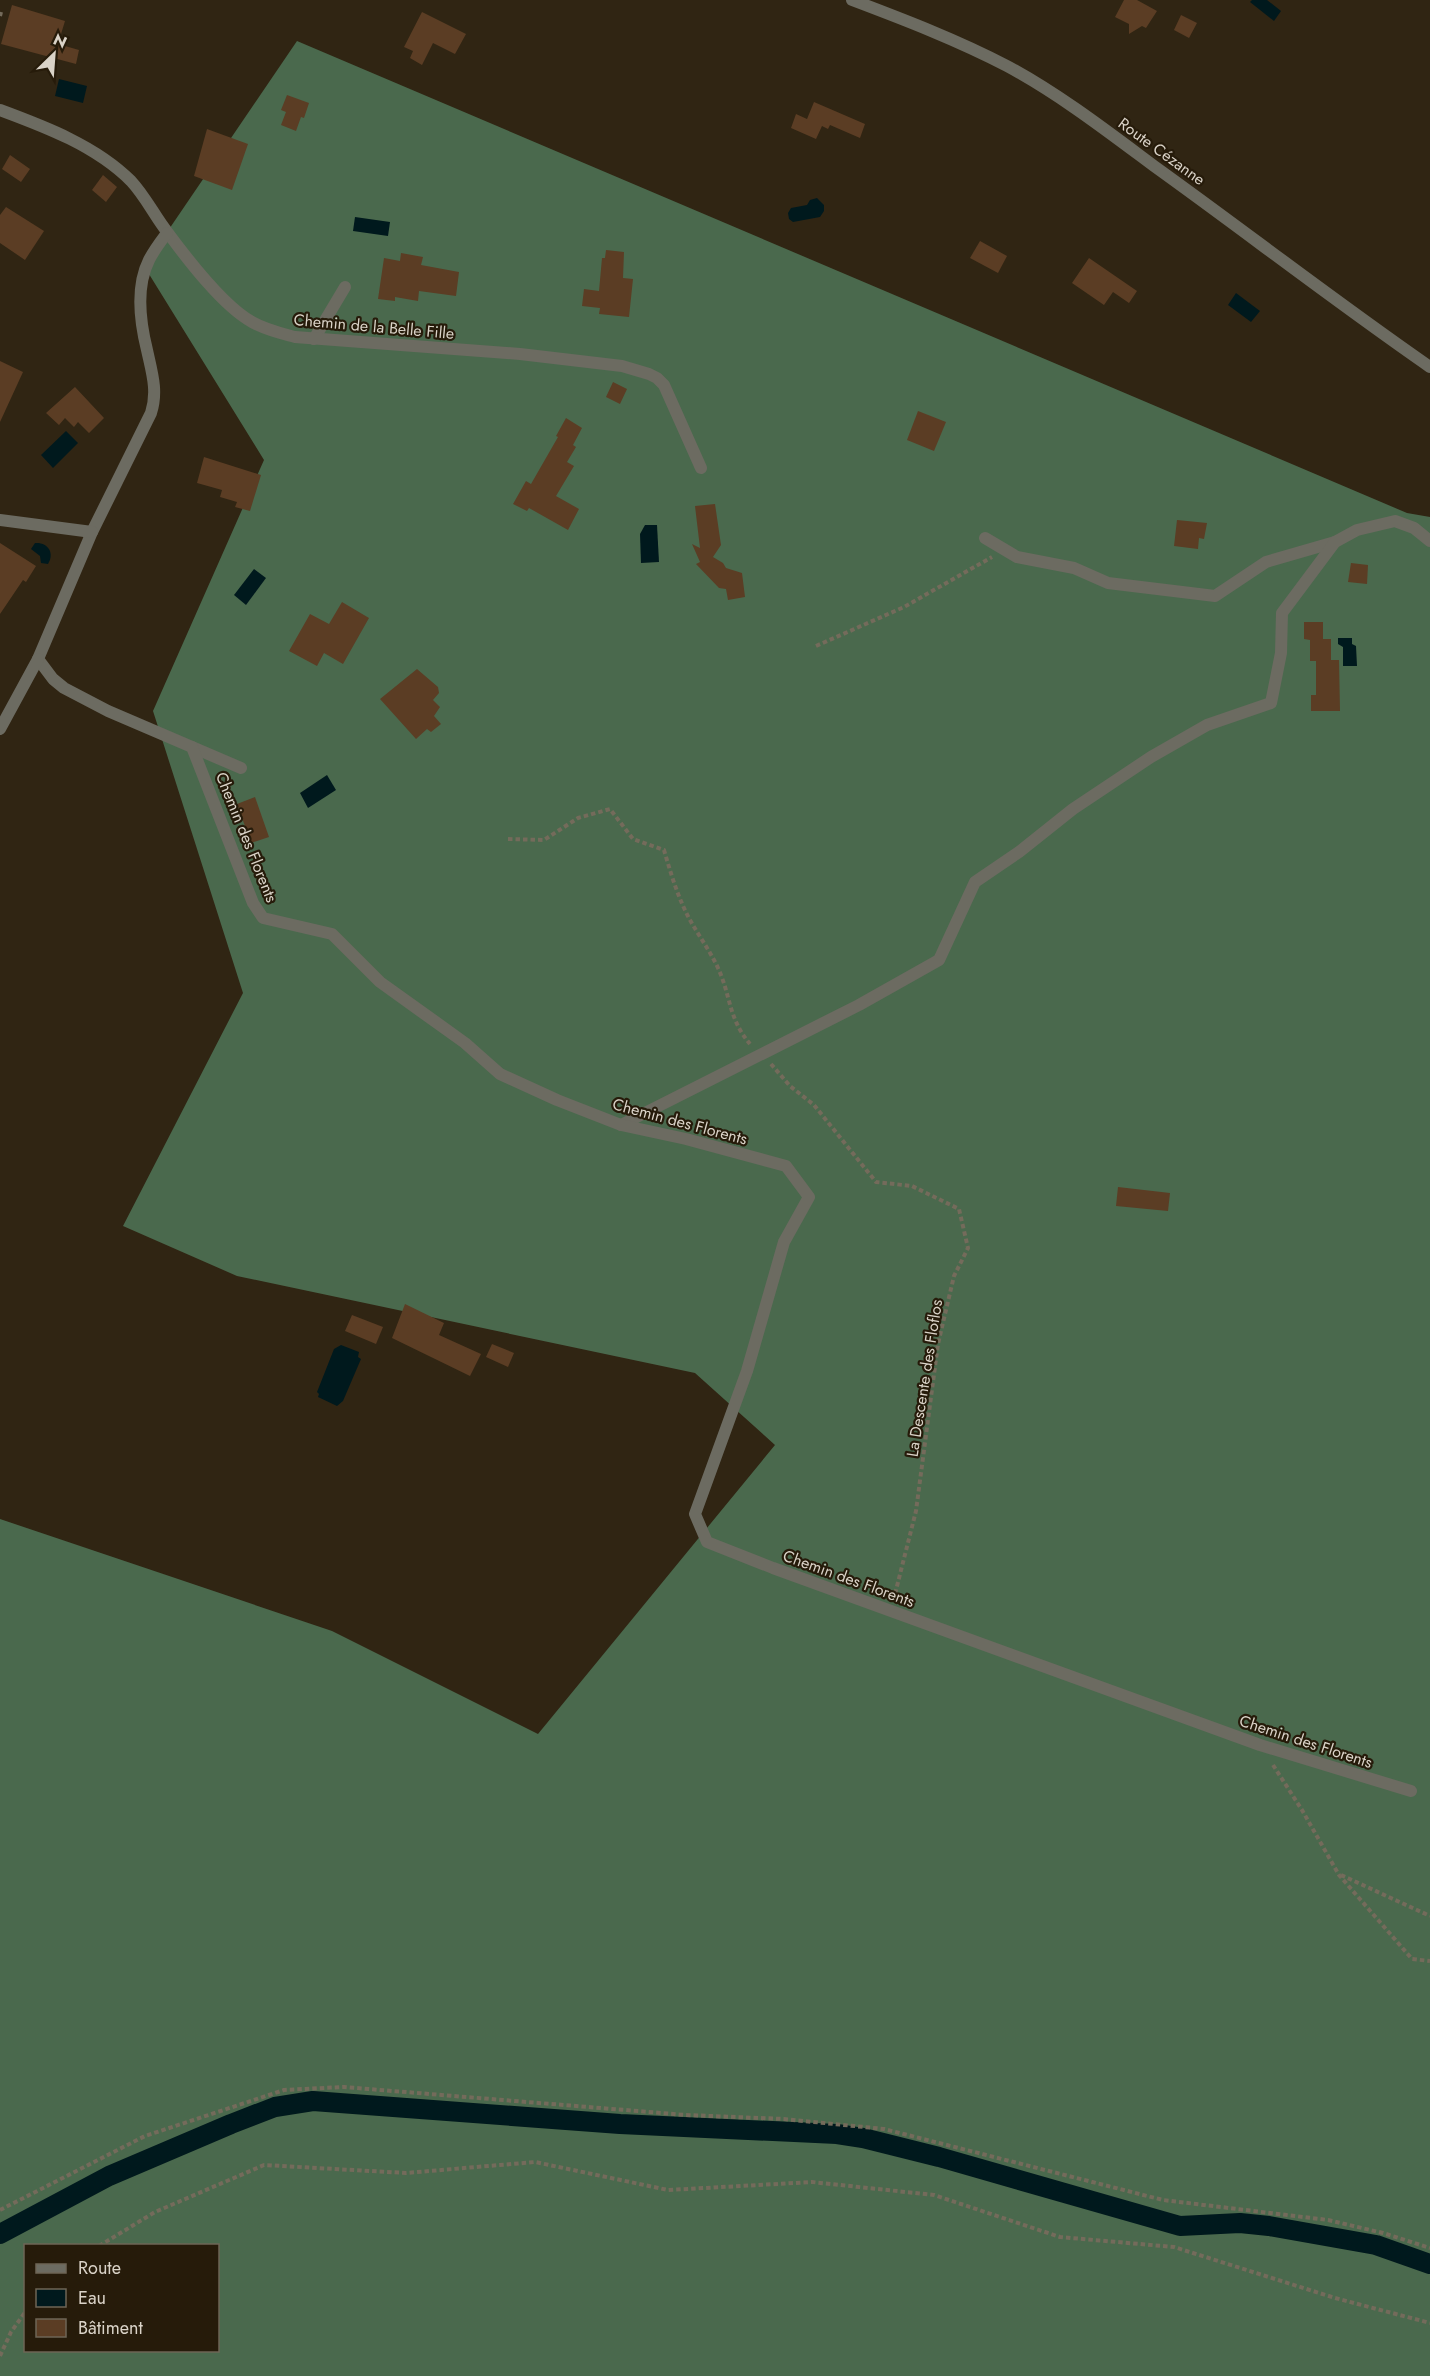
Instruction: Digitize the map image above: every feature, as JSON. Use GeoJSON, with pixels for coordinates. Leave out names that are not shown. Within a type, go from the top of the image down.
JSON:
{"type":"FeatureCollection","features":[{"type":"Feature","properties":{"kind":"street","name":"Route Cézanne"},"geometry":{"type":"LineString","coordinates":[[852,0],[946,37],[1008,67],[1045,89],[1144,158],[1430,367]]}},
{"type":"Feature","properties":{"kind":"street","name":"Chemin de la Belle Fille"},"geometry":{"type":"LineString","coordinates":[[0,110],[62,135],[115,167],[142,194],[167,233],[215,291],[250,321],[271,331],[314,339],[519,354],[638,370],[657,378],[664,385],[701,468]]}},
{"type":"Feature","properties":{"kind":"street"},"geometry":{"type":"LineString","coordinates":[[0,729],[38,659],[92,532],[151,413],[156,398],[155,384],[141,321],[141,283],[149,260],[167,233]]}},
{"type":"Feature","properties":{"kind":"street"},"geometry":{"type":"LineString","coordinates":[[314,339],[345,287]]}},
{"type":"Feature","properties":{"kind":"street"},"geometry":{"type":"LineString","coordinates":[[0,520],[92,532]]}},
{"type":"Feature","properties":{"kind":"street"},"geometry":{"type":"LineString","coordinates":[[985,538],[1017,557],[1074,568],[1108,583],[1215,596],[1266,562],[1335,542],[1357,530],[1395,521],[1413,528],[1430,541]]}},
{"type":"Feature","properties":{"kind":"street"},"geometry":{"type":"LineString","coordinates":[[621,1125],[859,1005],[939,960],[975,882],[1019,852],[1073,809],[1151,757],[1207,724],[1271,703],[1281,653],[1282,613],[1335,542]]}},
{"type":"Feature","properties":{"kind":"street"},"geometry":{"type":"LineString","coordinates":[[38,659],[53,679],[64,688],[108,711],[242,768]]}},
{"type":"Feature","properties":{"kind":"street","name":"Chemin des Florents"},"geometry":{"type":"LineString","coordinates":[[192,747],[253,903],[263,918],[332,934],[380,982],[465,1043],[500,1074],[557,1100],[621,1125],[686,1139],[786,1166],[809,1197],[784,1242],[747,1371],[695,1514],[707,1542],[1260,1745],[1411,1791]]}},
{"type":"Feature","properties":{"kind":"path"},"geometry":{"type":"LineString","coordinates":[[816,646],[904,608],[993,557],[1017,557]]}},
{"type":"Feature","properties":{"kind":"path","name":"La Descente des Floflos"},"geometry":{"type":"LineString","coordinates":[[508,839],[544,840],[578,818],[610,809],[633,839],[664,850],[676,889],[689,918],[719,970],[731,1012],[741,1033],[760,1055],[778,1069],[789,1086],[814,1105],[876,1182],[912,1186],[959,1209],[968,1248],[954,1276],[938,1344],[916,1512],[891,1610]]}},
{"type":"Feature","properties":{"kind":"path"},"geometry":{"type":"LineString","coordinates":[[1260,1745],[1302,1810],[1339,1875],[1412,1959],[1430,1961]]}},
{"type":"Feature","properties":{"kind":"path"},"geometry":{"type":"LineString","coordinates":[[1339,1875],[1430,1916]]}},
{"type":"Feature","properties":{"kind":"path"},"geometry":{"type":"LineString","coordinates":[[0,2210],[145,2136],[284,2090],[344,2087],[686,2115],[784,2119],[884,2129],[1162,2200],[1328,2220],[1383,2233],[1430,2248]]}},
{"type":"Feature","properties":{"kind":"path"},"geometry":{"type":"LineString","coordinates":[[102,2244],[155,2212],[264,2165],[406,2173],[535,2162],[668,2190],[812,2182],[934,2195],[1060,2237],[1173,2247],[1335,2298],[1430,2323]]}},
{"type":"Feature","properties":{"kind":"path"},"geometry":{"type":"LineString","coordinates":[[0,2356],[11,2332],[24,2314]]}},
{"type":"Feature","properties":{"kind":"green space"},"geometry":{"type":"Polygon","coordinates":[[[297,41],[1407,513],[1430,517],[1430,2376],[0,2376],[0,1519],[332,1631],[538,1734],[775,1445],[695,1373],[237,1276],[123,1226],[243,993],[153,711],[264,460],[144,266],[297,41]]]}},
{"type":"Feature","properties":{"kind":"water"},"geometry":{"type":"Polygon","coordinates":[[[1267,0],[1281,11],[1274,21],[1250,2],[1267,0]]]}},
{"type":"Feature","properties":{"kind":"water"},"geometry":{"type":"Polygon","coordinates":[[[59,79],[87,86],[83,103],[55,96],[59,79]]]}},
{"type":"Feature","properties":{"kind":"water"},"geometry":{"type":"Polygon","coordinates":[[[817,198],[824,205],[824,211],[820,217],[793,222],[789,219],[788,213],[791,208],[807,205],[810,200],[817,198]]]}},
{"type":"Feature","properties":{"kind":"water"},"geometry":{"type":"Polygon","coordinates":[[[355,217],[390,222],[388,236],[353,231],[355,217]]]}},
{"type":"Feature","properties":{"kind":"water"},"geometry":{"type":"Polygon","coordinates":[[[1236,293],[1260,311],[1251,322],[1228,305],[1236,293]]]}},
{"type":"Feature","properties":{"kind":"water"},"geometry":{"type":"Polygon","coordinates":[[[66,431],[78,443],[53,468],[41,455],[66,431]]]}},
{"type":"Feature","properties":{"kind":"water"},"geometry":{"type":"Polygon","coordinates":[[[645,525],[657,525],[659,562],[641,563],[640,534],[645,525]]]}},
{"type":"Feature","properties":{"kind":"water"},"geometry":{"type":"Polygon","coordinates":[[[35,543],[44,544],[49,549],[51,556],[48,564],[41,563],[40,556],[31,549],[35,543]]]}},
{"type":"Feature","properties":{"kind":"water"},"geometry":{"type":"Polygon","coordinates":[[[254,569],[266,578],[246,605],[234,595],[254,569]]]}},
{"type":"Feature","properties":{"kind":"water"},"geometry":{"type":"Polygon","coordinates":[[[1338,638],[1352,638],[1352,644],[1356,646],[1357,666],[1343,666],[1343,647],[1338,644],[1338,638]]]}},
{"type":"Feature","properties":{"kind":"water"},"geometry":{"type":"Polygon","coordinates":[[[327,775],[336,790],[308,808],[300,793],[327,775]]]}},
{"type":"Feature","properties":{"kind":"water"},"geometry":{"type":"Polygon","coordinates":[[[341,1345],[359,1352],[358,1357],[361,1359],[343,1401],[337,1406],[318,1397],[317,1392],[334,1349],[341,1345]]]}},
{"type":"Feature","properties":{"kind":"building"},"geometry":{"type":"Polygon","coordinates":[[[1124,0],[1137,0],[1157,11],[1146,28],[1142,26],[1129,34],[1129,24],[1115,17],[1124,0]]]}},
{"type":"Feature","properties":{"kind":"building"},"geometry":{"type":"Polygon","coordinates":[[[12,5],[65,21],[58,44],[79,50],[76,64],[1,44],[12,5]]]}},
{"type":"Feature","properties":{"kind":"building"},"geometry":{"type":"Polygon","coordinates":[[[422,12],[466,34],[455,54],[433,43],[422,65],[410,58],[413,51],[404,47],[422,12]]]}},
{"type":"Feature","properties":{"kind":"building"},"geometry":{"type":"Polygon","coordinates":[[[1181,15],[1197,23],[1189,38],[1174,30],[1181,15]]]}},
{"type":"Feature","properties":{"kind":"building"},"geometry":{"type":"Polygon","coordinates":[[[287,95],[309,103],[296,131],[281,125],[286,112],[281,110],[287,95]]]}},
{"type":"Feature","properties":{"kind":"building"},"geometry":{"type":"Polygon","coordinates":[[[814,102],[865,124],[860,138],[830,125],[828,129],[822,126],[816,139],[791,128],[796,114],[807,119],[814,102]]]}},
{"type":"Feature","properties":{"kind":"building"},"geometry":{"type":"Polygon","coordinates":[[[207,129],[248,144],[232,190],[194,176],[207,129]]]}},
{"type":"Feature","properties":{"kind":"building"},"geometry":{"type":"Polygon","coordinates":[[[10,155],[30,169],[21,182],[2,169],[10,155]]]}},
{"type":"Feature","properties":{"kind":"building"},"geometry":{"type":"Polygon","coordinates":[[[103,175],[117,187],[106,202],[92,190],[103,175]]]}},
{"type":"Feature","properties":{"kind":"building"},"geometry":{"type":"Polygon","coordinates":[[[6,207],[44,231],[25,260],[0,243],[0,215],[6,207]]]}},
{"type":"Feature","properties":{"kind":"building"},"geometry":{"type":"Polygon","coordinates":[[[980,241],[1007,256],[998,273],[970,258],[980,241]]]}},
{"type":"Feature","properties":{"kind":"building"},"geometry":{"type":"Polygon","coordinates":[[[606,250],[624,252],[623,278],[633,279],[629,317],[599,314],[600,308],[582,306],[584,289],[599,291],[602,258],[605,258],[606,250]]]}},
{"type":"Feature","properties":{"kind":"building"},"geometry":{"type":"Polygon","coordinates":[[[401,253],[423,257],[421,265],[459,272],[456,296],[419,291],[418,301],[395,297],[395,301],[378,299],[384,258],[400,261],[401,253]]]}},
{"type":"Feature","properties":{"kind":"building"},"geometry":{"type":"Polygon","coordinates":[[[1089,258],[1137,291],[1129,303],[1113,292],[1104,305],[1072,283],[1089,258]]]}},
{"type":"Feature","properties":{"kind":"building"},"geometry":{"type":"Polygon","coordinates":[[[0,361],[23,372],[0,422],[0,361]]]}},
{"type":"Feature","properties":{"kind":"building"},"geometry":{"type":"Polygon","coordinates":[[[613,382],[627,389],[620,404],[606,397],[613,382]]]}},
{"type":"Feature","properties":{"kind":"building"},"geometry":{"type":"Polygon","coordinates":[[[75,387],[104,418],[89,433],[78,422],[74,427],[65,418],[59,425],[46,413],[75,387]]]}},
{"type":"Feature","properties":{"kind":"building"},"geometry":{"type":"Polygon","coordinates":[[[918,411],[946,422],[934,451],[907,440],[918,411]]]}},
{"type":"Feature","properties":{"kind":"building"},"geometry":{"type":"Polygon","coordinates":[[[566,418],[582,428],[573,445],[576,447],[567,462],[574,466],[556,496],[579,509],[568,530],[529,508],[527,511],[513,504],[526,481],[531,484],[558,437],[556,436],[566,418]]]}},
{"type":"Feature","properties":{"kind":"building"},"geometry":{"type":"Polygon","coordinates":[[[204,457],[261,475],[250,511],[235,507],[237,502],[220,497],[222,490],[197,483],[204,457]]]}},
{"type":"Feature","properties":{"kind":"building"},"geometry":{"type":"Polygon","coordinates":[[[715,504],[721,545],[713,557],[723,563],[726,568],[742,573],[745,597],[728,600],[726,589],[719,588],[696,564],[700,562],[692,544],[700,548],[695,506],[715,504]]]}},
{"type":"Feature","properties":{"kind":"building"},"geometry":{"type":"Polygon","coordinates":[[[1177,520],[1207,523],[1204,539],[1199,538],[1198,549],[1174,546],[1177,520]]]}},
{"type":"Feature","properties":{"kind":"building"},"geometry":{"type":"Polygon","coordinates":[[[0,543],[36,566],[26,582],[23,580],[0,614],[0,543]]]}},
{"type":"Feature","properties":{"kind":"building"},"geometry":{"type":"Polygon","coordinates":[[[1351,563],[1368,565],[1367,584],[1348,582],[1351,563]]]}},
{"type":"Feature","properties":{"kind":"building"},"geometry":{"type":"Polygon","coordinates":[[[342,602],[369,618],[343,664],[324,653],[317,666],[289,651],[310,614],[329,624],[342,602]]]}},
{"type":"Feature","properties":{"kind":"building"},"geometry":{"type":"Polygon","coordinates":[[[1304,622],[1323,622],[1323,639],[1331,639],[1331,660],[1339,660],[1340,711],[1311,711],[1311,695],[1316,695],[1316,661],[1310,661],[1310,640],[1304,639],[1304,622]]]}},
{"type":"Feature","properties":{"kind":"building"},"geometry":{"type":"Polygon","coordinates":[[[417,669],[438,687],[439,693],[433,700],[440,707],[434,716],[441,724],[431,732],[427,729],[416,739],[380,699],[417,669]]]}},
{"type":"Feature","properties":{"kind":"building"},"geometry":{"type":"Polygon","coordinates":[[[255,797],[269,837],[251,843],[237,804],[255,797]]]}},
{"type":"Feature","properties":{"kind":"building"},"geometry":{"type":"Polygon","coordinates":[[[1118,1187],[1170,1193],[1168,1211],[1116,1206],[1118,1187]]]}},
{"type":"Feature","properties":{"kind":"building"},"geometry":{"type":"Polygon","coordinates":[[[405,1304],[444,1323],[439,1335],[481,1354],[470,1376],[392,1338],[405,1304]]]}},
{"type":"Feature","properties":{"kind":"building"},"geometry":{"type":"Polygon","coordinates":[[[352,1315],[383,1327],[376,1344],[345,1331],[352,1315]]]}},
{"type":"Feature","properties":{"kind":"building"},"geometry":{"type":"Polygon","coordinates":[[[492,1344],[514,1353],[508,1367],[486,1357],[492,1344]]]}},
{"type":"Feature","properties":{"kind":"waterway"},"geometry":{"type":"LineString","coordinates":[[0,2234],[109,2176],[231,2124],[275,2107],[313,2101],[620,2124],[837,2134],[863,2138],[939,2157],[1180,2226],[1240,2223],[1269,2226],[1376,2245],[1430,2264]]}}]}
